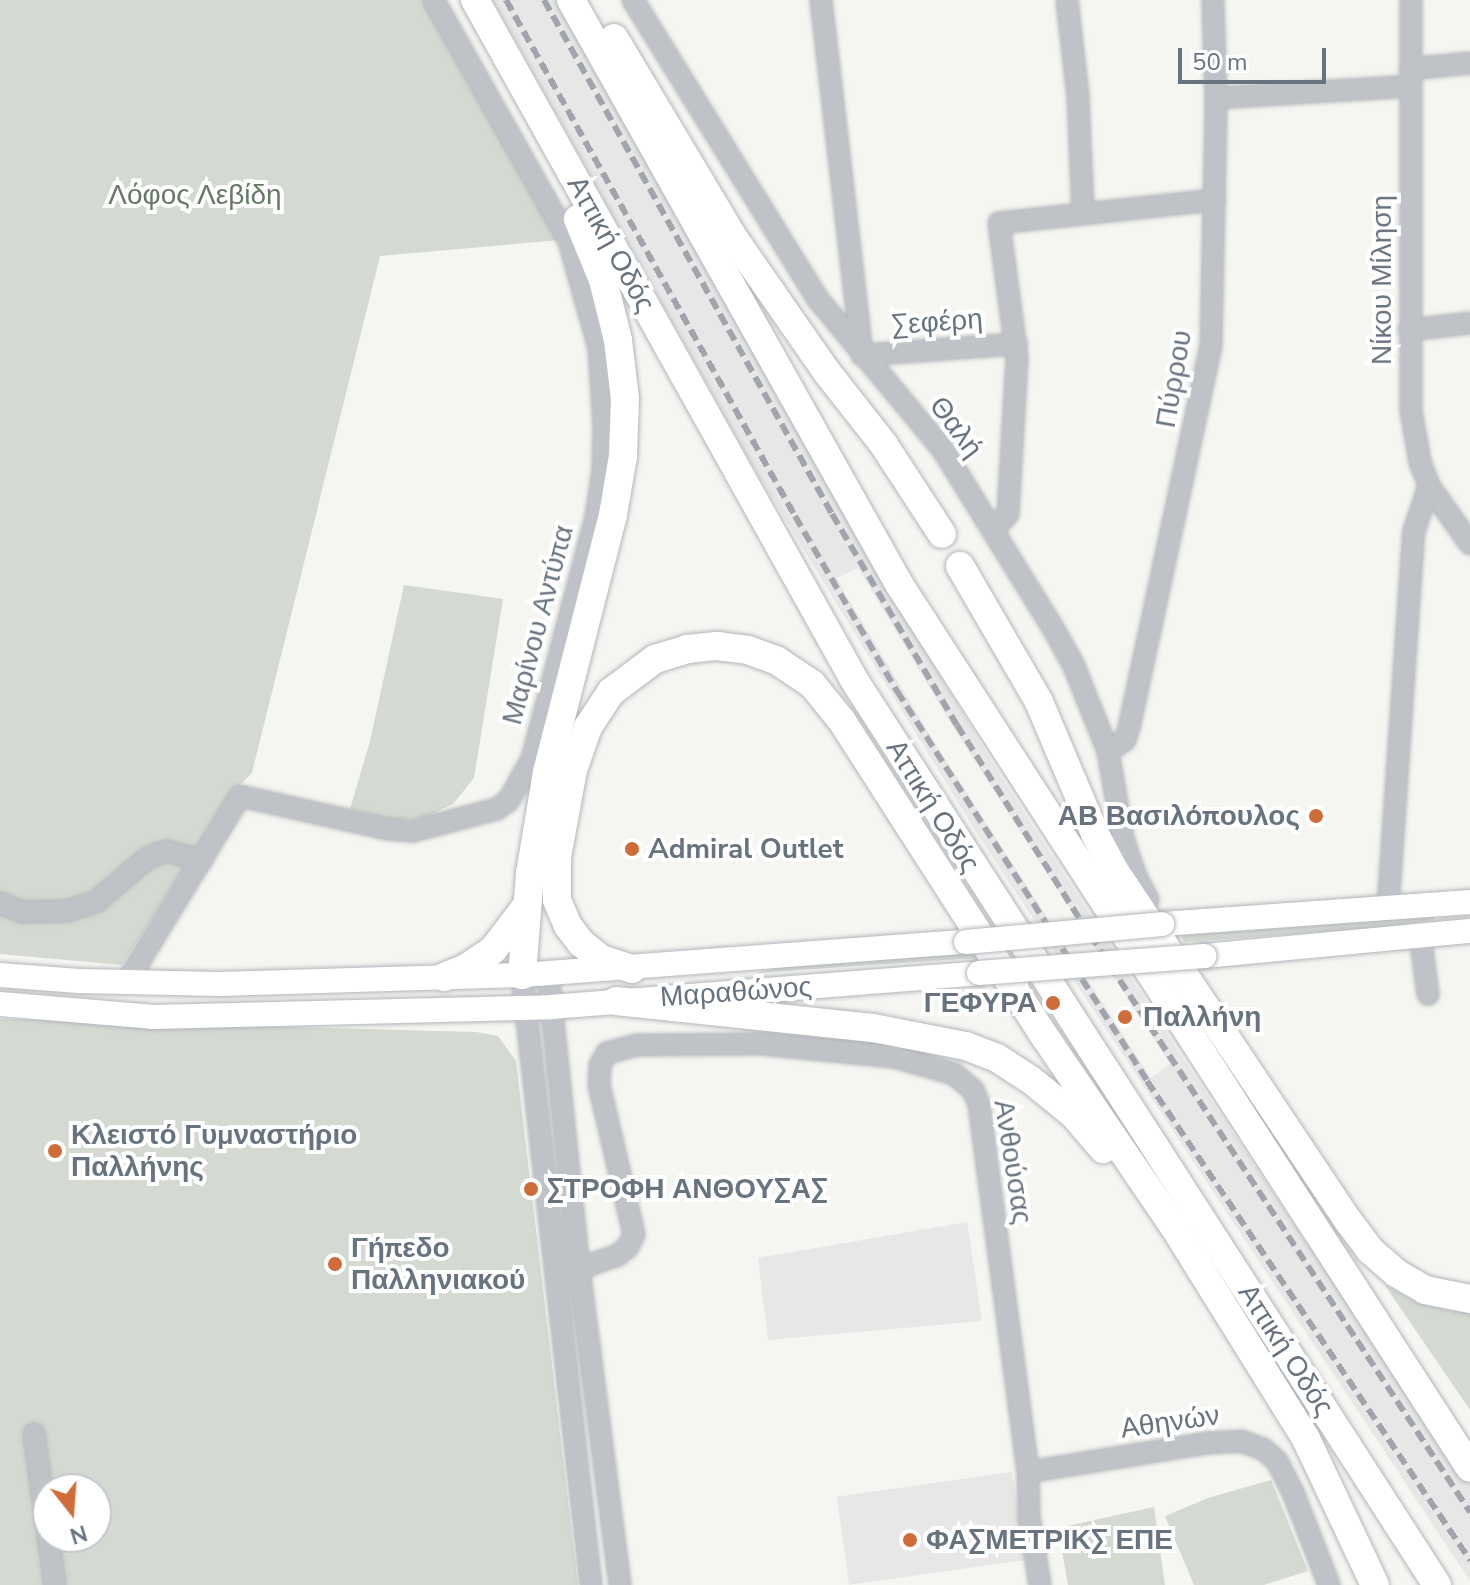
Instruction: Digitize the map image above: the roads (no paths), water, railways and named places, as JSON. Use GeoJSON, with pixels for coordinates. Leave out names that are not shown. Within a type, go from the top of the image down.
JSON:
{"type":"FeatureCollection","features":[{"type":"Feature","properties":{"kind":"highway"},"geometry":{"type":"LineString","coordinates":[[571,0],[899,584],[1470,1468]]}},
{"type":"Feature","properties":{"kind":"highway"},"geometry":{"type":"LineString","coordinates":[[591,0],[735,240],[826,371],[884,445],[942,534]]}},
{"type":"Feature","properties":{"kind":"highway"},"geometry":{"type":"LineString","coordinates":[[480,9],[600,271],[614,318],[625,389],[623,456],[617,495],[551,752],[527,905],[535,974]]}},
{"type":"Feature","properties":{"kind":"highway","name":"Αττική Οδός"},"geometry":{"type":"LineString","coordinates":[[480,9],[856,683],[1437,1585]]}},
{"type":"Feature","properties":{"kind":"highway"},"geometry":{"type":"LineString","coordinates":[[960,566],[1039,702],[1095,834],[1114,870],[1349,1222],[1371,1251],[1396,1273],[1425,1290],[1470,1299]]}},
{"type":"Feature","properties":{"kind":"highway"},"geometry":{"type":"LineString","coordinates":[[632,969],[601,959],[581,943],[568,926],[557,900],[557,857],[573,770],[588,727],[611,692],[655,659],[717,646],[748,650],[776,660],[812,684],[842,721],[1045,1037],[1173,1225],[1306,1439],[1375,1585]]}},
{"type":"Feature","properties":{"kind":"highway"},"geometry":{"type":"LineString","coordinates":[[444,977],[466,968],[493,950],[527,905]]}},
{"type":"Feature","properties":{"kind":"highway"},"geometry":{"type":"LineString","coordinates":[[616,1001],[873,1028],[966,1046],[997,1058],[1074,1115],[1114,1161],[1231,1321]]}},
{"type":"Feature","properties":{"kind":"main road","name":"Μαραθώνος"},"geometry":{"type":"LineString","coordinates":[[0,975],[126,983],[220,984],[535,974],[632,969],[1162,924],[1470,902]]}},
{"type":"Feature","properties":{"kind":"main road","name":"Μαραθώνος"},"geometry":{"type":"LineString","coordinates":[[0,1004],[154,1017],[551,1007],[1204,956],[1470,931]]}},
{"type":"Feature","properties":{"kind":"street","name":"Μαρίνου Αντύπα"},"geometry":{"type":"LineString","coordinates":[[126,983],[240,796],[388,829],[413,831],[497,809],[509,800],[532,759],[596,517],[604,441],[599,348],[569,241],[434,0]]}},
{"type":"Feature","properties":{"kind":"street","name":"Θαλή"},"geometry":{"type":"LineString","coordinates":[[633,0],[817,298],[943,450],[1073,664],[1108,751],[1123,839],[1136,877],[1162,924]]}},
{"type":"Feature","properties":{"kind":"street"},"geometry":{"type":"LineString","coordinates":[[821,0],[862,355]]}},
{"type":"Feature","properties":{"kind":"street"},"geometry":{"type":"LineString","coordinates":[[1067,0],[1078,97],[1083,212]]}},
{"type":"Feature","properties":{"kind":"street","name":"Πύρρου"},"geometry":{"type":"LineString","coordinates":[[1108,751],[1125,740],[1129,728],[1207,372],[1213,320],[1215,200],[1213,0]]}},
{"type":"Feature","properties":{"kind":"street","name":"Νίκου Μίληση"},"geometry":{"type":"LineString","coordinates":[[1411,0],[1411,411],[1420,462],[1429,486],[1470,544]]}},
{"type":"Feature","properties":{"kind":"street"},"geometry":{"type":"LineString","coordinates":[[1216,98],[1410,77],[1470,63]]}},
{"type":"Feature","properties":{"kind":"street"},"geometry":{"type":"LineString","coordinates":[[993,530],[1008,514],[1017,344],[999,223],[1215,200]]}},
{"type":"Feature","properties":{"kind":"street"},"geometry":{"type":"LineString","coordinates":[[1409,330],[1470,323]]}},
{"type":"Feature","properties":{"kind":"street","name":"Σεφέρη"},"geometry":{"type":"LineString","coordinates":[[862,355],[1017,344]]}},
{"type":"Feature","properties":{"kind":"street"},"geometry":{"type":"LineString","coordinates":[[1388,908],[1414,531],[1429,486]]}},
{"type":"Feature","properties":{"kind":"street"},"geometry":{"type":"LineString","coordinates":[[0,903],[22,912],[67,911],[97,901],[145,860],[157,854],[167,851],[202,861]]}},
{"type":"Feature","properties":{"kind":"street"},"geometry":{"type":"LineString","coordinates":[[1420,935],[1428,994]]}},
{"type":"Feature","properties":{"kind":"street"},"geometry":{"type":"LineString","coordinates":[[535,974],[551,1007],[579,1269],[620,1585]]}},
{"type":"Feature","properties":{"kind":"street"},"geometry":{"type":"LineString","coordinates":[[535,974],[523,1007],[591,1585]]}},
{"type":"Feature","properties":{"kind":"street","name":"Ανθούσας"},"geometry":{"type":"LineString","coordinates":[[579,1269],[618,1255],[628,1247],[634,1234],[599,1085],[600,1065],[607,1053],[620,1048],[662,1043],[761,1044],[894,1057],[954,1074],[973,1090],[979,1104],[1040,1585]]}},
{"type":"Feature","properties":{"kind":"street"},"geometry":{"type":"LineString","coordinates":[[34,1434],[55,1585]]}},
{"type":"Feature","properties":{"kind":"street","name":"Αθηνών"},"geometry":{"type":"LineString","coordinates":[[1028,1472],[1207,1443],[1241,1441],[1263,1449],[1277,1461],[1294,1495],[1329,1585]]}},
{"type":"Feature","properties":{"kind":"railway"},"geometry":{"type":"LineString","coordinates":[[506,0],[795,516],[897,691],[1147,1081],[1470,1560]]}},
{"type":"Feature","properties":{"kind":"railway"},"geometry":{"type":"LineString","coordinates":[[544,0],[832,514],[957,725],[1090,935],[1470,1512]]}},
{"type":"Feature","properties":{"kind":"place","name":"ΑΒ Βασιλόπουλος"},"geometry":{"type":"Point","coordinates":[1316,816]}},
{"type":"Feature","properties":{"kind":"place","name":"Admiral Outlet"},"geometry":{"type":"Point","coordinates":[632,849]}},
{"type":"Feature","properties":{"kind":"place","name":"ΓΕΦΥΡΑ"},"geometry":{"type":"Point","coordinates":[1053,1003]}},
{"type":"Feature","properties":{"kind":"place","name":"Παλλήνη"},"geometry":{"type":"Point","coordinates":[1125,1017]}},
{"type":"Feature","properties":{"kind":"place","name":"Κλειστό Γυμναστήριο Παλλήνης"},"geometry":{"type":"Point","coordinates":[55,1151]}},
{"type":"Feature","properties":{"kind":"place","name":"ΣΤΡΟΦΗ ΑΝΘΟΥΣΑΣ"},"geometry":{"type":"Point","coordinates":[531,1189]}},
{"type":"Feature","properties":{"kind":"place","name":"Γήπεδο Παλληνιακού"},"geometry":{"type":"Point","coordinates":[335,1264]}},
{"type":"Feature","properties":{"kind":"place","name":"ΦΑΣΜΕΤΡΙΚΣ ΕΠΕ"},"geometry":{"type":"Point","coordinates":[910,1540]}},
{"type":"Feature","properties":{"kind":"park label","name":"Λόφος Λεβίδη"},"geometry":{"type":"Point","coordinates":[195,195]}}]}
